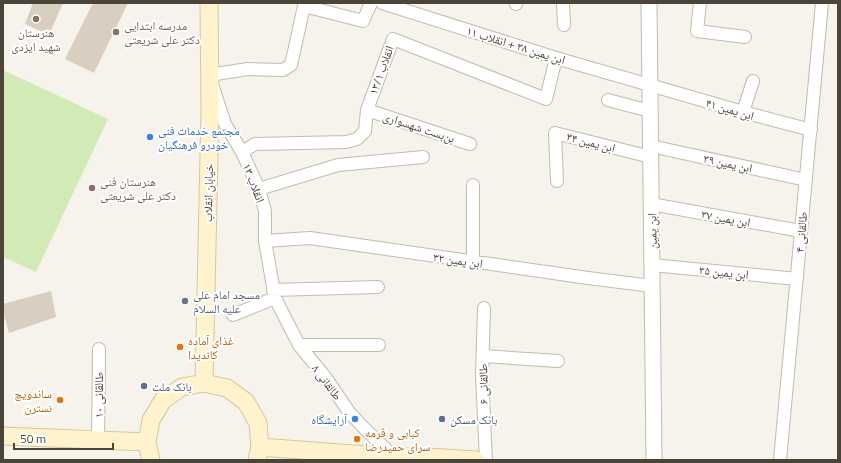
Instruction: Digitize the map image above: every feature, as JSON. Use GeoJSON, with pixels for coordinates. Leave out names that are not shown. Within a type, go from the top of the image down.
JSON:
{"type":"FeatureCollection","features":[{"type":"Feature","properties":{"kind":"main road","name":"خیابان انقلاب"},"geometry":{"type":"LineString","coordinates":[[204,383],[209,134],[208,3]]}},
{"type":"Feature","properties":{"kind":"main road"},"geometry":{"type":"LineString","coordinates":[[152,460],[147,442],[151,420],[163,400],[182,387],[204,383],[227,388],[246,402],[258,423],[258,453],[476,460]]}},
{"type":"Feature","properties":{"kind":"main road"},"geometry":{"type":"LineString","coordinates":[[3,436],[147,442]]}},
{"type":"Feature","properties":{"kind":"street"},"geometry":{"type":"LineString","coordinates":[[209,75],[248,70],[283,70],[291,65],[304,6],[363,21],[371,3]]}},
{"type":"Feature","properties":{"kind":"street","name":"ابن یمین ۳۸ + انقلاب ۱۱"},"geometry":{"type":"LineString","coordinates":[[382,3],[650,86]]}},
{"type":"Feature","properties":{"kind":"street"},"geometry":{"type":"LineString","coordinates":[[563,3],[564,25]]}},
{"type":"Feature","properties":{"kind":"street","name":"ابن یمین"},"geometry":{"type":"LineString","coordinates":[[649,3],[654,460]]}},
{"type":"Feature","properties":{"kind":"street"},"geometry":{"type":"LineString","coordinates":[[700,3],[697,31],[745,37]]}},
{"type":"Feature","properties":{"kind":"street","name":"طالقانی ۴"},"geometry":{"type":"LineString","coordinates":[[780,460],[822,3]]}},
{"type":"Feature","properties":{"kind":"street","name":"انقلاب ۱۳/۱"},"geometry":{"type":"LineString","coordinates":[[242,152],[255,144],[346,142],[357,139],[365,131],[367,110],[393,39],[546,99],[556,58]]}},
{"type":"Feature","properties":{"kind":"street","name":"انقلاب ۱۳"},"geometry":{"type":"LineString","coordinates":[[209,75],[225,124],[242,152],[259,189],[265,212],[264,241],[274,294]]}},
{"type":"Feature","properties":{"kind":"street"},"geometry":{"type":"LineString","coordinates":[[743,112],[753,81]]}},
{"type":"Feature","properties":{"kind":"street","name":"ابن یمین ۴۱"},"geometry":{"type":"LineString","coordinates":[[650,86],[810,130]]}},
{"type":"Feature","properties":{"kind":"street"},"geometry":{"type":"LineString","coordinates":[[608,100],[650,111]]}},
{"type":"Feature","properties":{"kind":"street","name":"بن‌بست شهسواری"},"geometry":{"type":"LineString","coordinates":[[367,110],[470,144]]}},
{"type":"Feature","properties":{"kind":"street","name":"ابن یمین ۳۴"},"geometry":{"type":"LineString","coordinates":[[557,181],[555,133],[651,152]]}},
{"type":"Feature","properties":{"kind":"street","name":"ابن یمین ۳۹"},"geometry":{"type":"LineString","coordinates":[[651,152],[806,180]]}},
{"type":"Feature","properties":{"kind":"street"},"geometry":{"type":"LineString","coordinates":[[259,189],[338,165],[423,157]]}},
{"type":"Feature","properties":{"kind":"street"},"geometry":{"type":"LineString","coordinates":[[473,185],[473,262]]}},
{"type":"Feature","properties":{"kind":"street","name":"ابن یمین ۳۷"},"geometry":{"type":"LineString","coordinates":[[651,204],[801,231]]}},
{"type":"Feature","properties":{"kind":"street","name":"ابن یمین ۳۲"},"geometry":{"type":"LineString","coordinates":[[264,241],[310,238],[652,286]]}},
{"type":"Feature","properties":{"kind":"street","name":"ابن یمین ۳۵"},"geometry":{"type":"LineString","coordinates":[[652,265],[797,279]]}},
{"type":"Feature","properties":{"kind":"street"},"geometry":{"type":"LineString","coordinates":[[233,314],[274,294],[378,287]]}},
{"type":"Feature","properties":{"kind":"street","name":"طالقانی ۸"},"geometry":{"type":"LineString","coordinates":[[274,294],[298,345],[326,378],[349,412],[394,457]]}},
{"type":"Feature","properties":{"kind":"street","name":"طالقانی ۶"},"geometry":{"type":"LineString","coordinates":[[484,308],[482,375],[486,460]]}},
{"type":"Feature","properties":{"kind":"street"},"geometry":{"type":"LineString","coordinates":[[298,345],[379,345]]}},
{"type":"Feature","properties":{"kind":"street","name":"طالقانی ۱۰"},"geometry":{"type":"LineString","coordinates":[[98,440],[99,349]]}},
{"type":"Feature","properties":{"kind":"street"},"geometry":{"type":"LineString","coordinates":[[483,356],[558,361]]}},
{"type":"Feature","properties":{"kind":"green space"},"geometry":{"type":"Polygon","coordinates":[[[3,70],[108,119],[36,272],[3,257],[3,70]]]}},
{"type":"Feature","properties":{"kind":"building"},"geometry":{"type":"Polygon","coordinates":[[[33,3],[63,3],[49,35],[25,24],[33,3]]]}},
{"type":"Feature","properties":{"kind":"building"},"geometry":{"type":"Polygon","coordinates":[[[93,3],[128,3],[94,73],[65,59],[93,3]]]}},
{"type":"Feature","properties":{"kind":"building"},"geometry":{"type":"Polygon","coordinates":[[[51,291],[56,317],[9,333],[3,311],[3,304],[51,291]]]}},
{"type":"Feature","properties":{"kind":"place","name":"هنرستان شهید ایزدی"},"geometry":{"type":"Point","coordinates":[36,19]}},
{"type":"Feature","properties":{"kind":"place","name":"مدرسه ابتدایی دکتر علی شریعتی"},"geometry":{"type":"Point","coordinates":[116,32]}},
{"type":"Feature","properties":{"kind":"place","name":"مجتمع خدمات فنی خودرو فرهنگیان"},"geometry":{"type":"Point","coordinates":[150,137]}},
{"type":"Feature","properties":{"kind":"place","name":"هنرستان فنی دکتر علی شریعتی"},"geometry":{"type":"Point","coordinates":[92,188]}},
{"type":"Feature","properties":{"kind":"place","name":"مسجد امام علی علیه السلام"},"geometry":{"type":"Point","coordinates":[185,301]}},
{"type":"Feature","properties":{"kind":"place","name":"غذای آماده کاندیدا"},"geometry":{"type":"Point","coordinates":[180,347]}},
{"type":"Feature","properties":{"kind":"place","name":"بانک ملت"},"geometry":{"type":"Point","coordinates":[144,386]}},
{"type":"Feature","properties":{"kind":"place","name":"ساندویچ نسترن"},"geometry":{"type":"Point","coordinates":[60,400]}},
{"type":"Feature","properties":{"kind":"place","name":"آرایشگاه"},"geometry":{"type":"Point","coordinates":[355,419]}},
{"type":"Feature","properties":{"kind":"place","name":"بانک مسکن"},"geometry":{"type":"Point","coordinates":[442,419]}},
{"type":"Feature","properties":{"kind":"place","name":"کبابی و قرمه سرای حمیدرضا"},"geometry":{"type":"Point","coordinates":[357,439]}}]}
